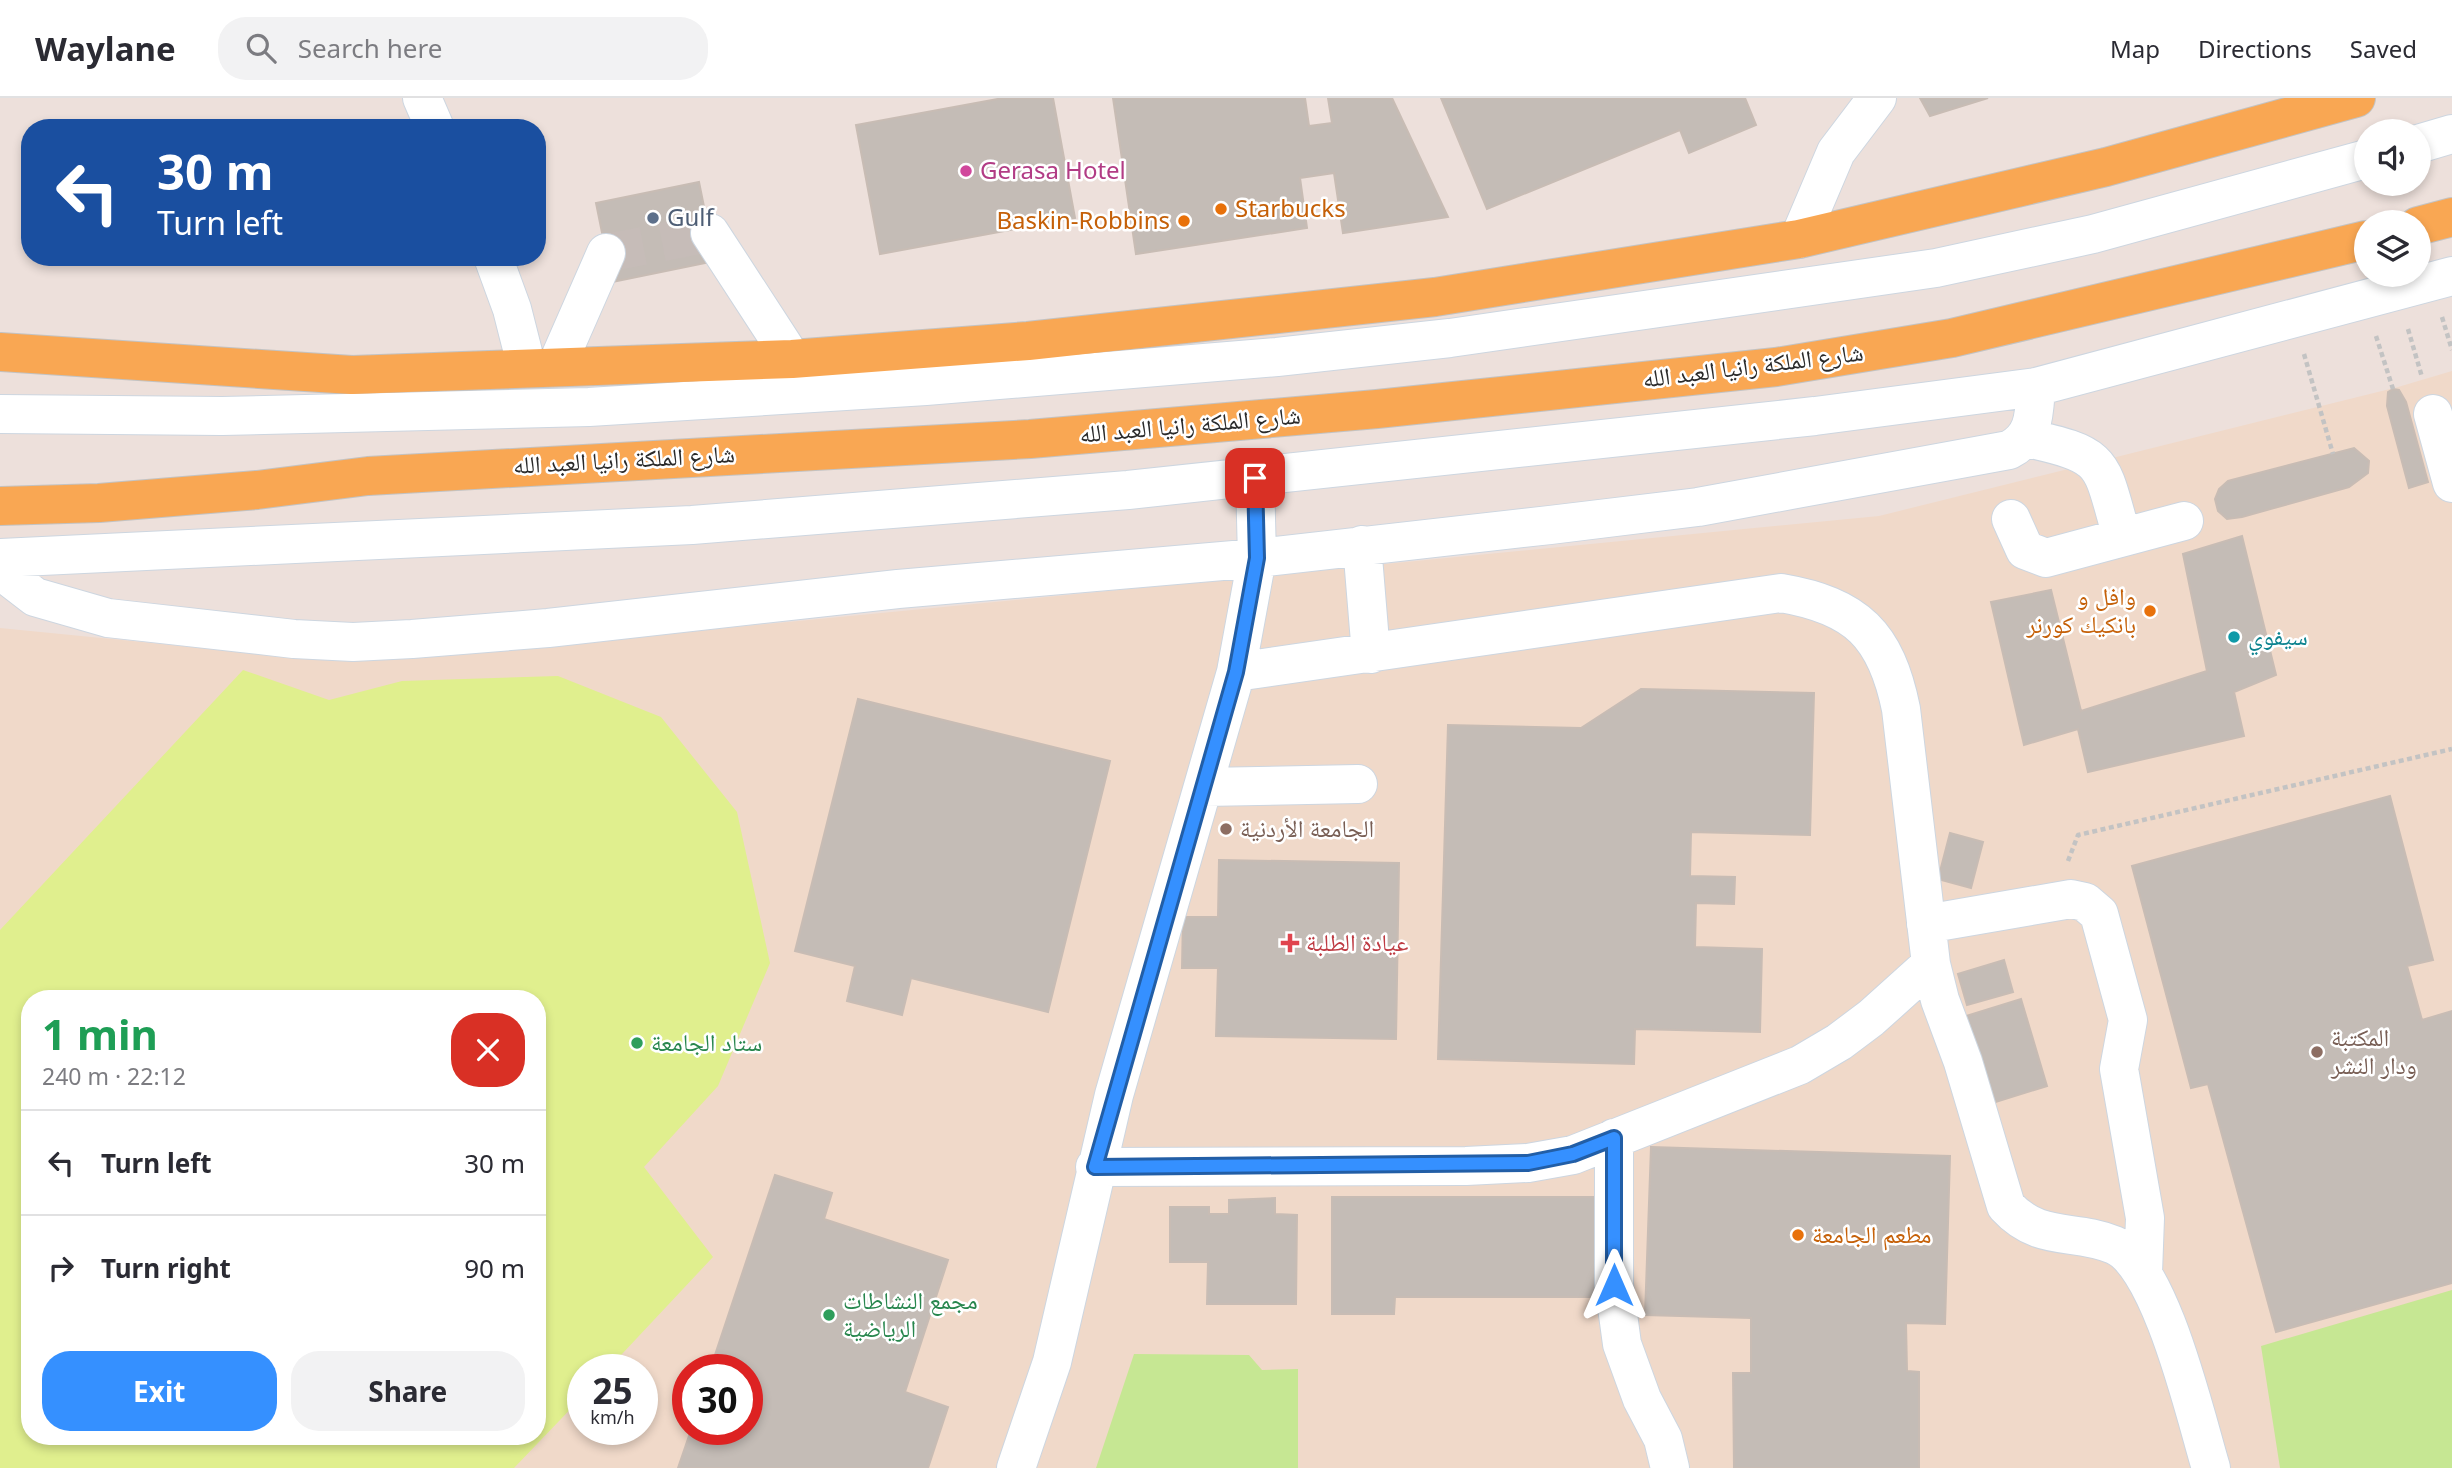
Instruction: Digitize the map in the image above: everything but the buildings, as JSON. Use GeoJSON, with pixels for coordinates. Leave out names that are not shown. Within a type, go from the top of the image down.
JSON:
{"type":"FeatureCollection","features":[{"type":"Feature","properties":{"kind":"main road"},"geometry":{"type":"LineString","coordinates":[[0,352],[352,375],[792,359],[1028,341],[1435,298],[1799,239],[2106,167],[2356,98]]}},
{"type":"Feature","properties":{"kind":"main road"},"geometry":{"type":"LineString","coordinates":[[2431,223],[2452,217]]}},
{"type":"Feature","properties":{"kind":"main road","name":"شارع الملكة رانيا العبد الله"},"geometry":{"type":"LineString","coordinates":[[0,506],[99,503],[257,490],[368,476],[1030,439],[1377,409],[1776,367],[1952,338],[2354,243]]}},
{"type":"Feature","properties":{"kind":"street"},"geometry":{"type":"LineString","coordinates":[[422,98],[431,119]]}},
{"type":"Feature","properties":{"kind":"street"},"geometry":{"type":"LineString","coordinates":[[1799,239],[1836,152],[1877,98]]}},
{"type":"Feature","properties":{"kind":"street"},"geometry":{"type":"LineString","coordinates":[[2431,140],[2452,134]]}},
{"type":"Feature","properties":{"kind":"street"},"geometry":{"type":"LineString","coordinates":[[0,414],[222,416],[589,407],[926,386],[1291,356],[1450,338],[1936,268],[2094,234],[2354,162]]}},
{"type":"Feature","properties":{"kind":"street"},"geometry":{"type":"LineString","coordinates":[[710,233],[792,359]]}},
{"type":"Feature","properties":{"kind":"street"},"geometry":{"type":"LineString","coordinates":[[542,368],[606,253]]}},
{"type":"Feature","properties":{"kind":"street"},"geometry":{"type":"LineString","coordinates":[[496,266],[512,309],[542,368]]}},
{"type":"Feature","properties":{"kind":"street"},"geometry":{"type":"LineString","coordinates":[[0,558],[692,525],[1255,478],[1815,416],[2036,387],[2452,276]]}},
{"type":"Feature","properties":{"kind":"street"},"geometry":{"type":"LineString","coordinates":[[0,570],[35,597],[108,618],[198,630],[354,642],[548,628],[898,589],[1257,558],[1698,507],[2009,450],[2026,438],[2032,428],[2036,387]]}},
{"type":"Feature","properties":{"kind":"street"},"geometry":{"type":"LineString","coordinates":[[2433,414],[2452,483]]}},
{"type":"Feature","properties":{"kind":"street"},"geometry":{"type":"LineString","coordinates":[[2026,438],[2070,447],[2091,459],[2105,480],[2122,537]]}},
{"type":"Feature","properties":{"kind":"street"},"geometry":{"type":"LineString","coordinates":[[1016,1468],[1052,1362],[1095,1167],[1236,672],[1257,558],[1255,478]]}},
{"type":"Feature","properties":{"kind":"street"},"geometry":{"type":"LineString","coordinates":[[2011,519],[2025,550],[2038,557],[2184,521]]}},
{"type":"Feature","properties":{"kind":"street"},"geometry":{"type":"LineString","coordinates":[[1362,545],[1371,654]]}},
{"type":"Feature","properties":{"kind":"street"},"geometry":{"type":"LineString","coordinates":[[1236,672],[1782,593],[1818,599],[1850,616],[1877,641],[1894,673],[1901,709],[1931,964],[1940,1000],[1963,1062],[2007,1206],[2020,1221],[2041,1231],[2103,1240],[2118,1246],[2143,1273],[2165,1317],[2211,1468]]}},
{"type":"Feature","properties":{"kind":"street"},"geometry":{"type":"LineString","coordinates":[[1203,787],[1358,784]]}},
{"type":"Feature","properties":{"kind":"street"},"geometry":{"type":"LineString","coordinates":[[1926,924],[2071,898],[2085,902],[2099,914],[2129,1020],[2119,1069],[2145,1218],[2143,1273]]}},
{"type":"Feature","properties":{"kind":"street"},"geometry":{"type":"LineString","coordinates":[[1095,1167],[1528,1163],[1573,1154],[1800,1065],[1860,1026],[1931,964]]}},
{"type":"Feature","properties":{"kind":"street"},"geometry":{"type":"LineString","coordinates":[[1614,1138],[1614,1285],[1622,1344],[1642,1399],[1663,1439],[1670,1468]]}},
{"type":"Feature","properties":{"kind":"path"},"geometry":{"type":"LineString","coordinates":[[2381,296],[2393,389]]}},
{"type":"Feature","properties":{"kind":"path"},"geometry":{"type":"LineString","coordinates":[[2381,296],[2433,414]]}},
{"type":"Feature","properties":{"kind":"path"},"geometry":{"type":"LineString","coordinates":[[2294,319],[2333,454]]}},
{"type":"Feature","properties":{"kind":"path"},"geometry":{"type":"LineString","coordinates":[[2054,902],[2078,835],[2452,749]]}},
{"type":"Feature","properties":{"kind":"shaded area","name":"الجامعة الأردنية"},"geometry":{"type":"Polygon","coordinates":[[[2452,371],[2452,1468],[0,1468],[0,628],[274,655],[418,658],[1879,516],[2398,387],[2452,371]]]}},
{"type":"Feature","properties":{"kind":"green space","name":"ستاد الجامعة"},"geometry":{"type":"Polygon","coordinates":[[[243,670],[329,700],[402,681],[558,676],[661,717],[737,812],[770,963],[718,1086],[644,1167],[713,1257],[622,1354],[567,1354],[567,1413],[546,1435],[546,990],[21,990],[21,1445],[536,1445],[514,1468],[0,1468],[0,930],[243,670]]]}},
{"type":"Feature","properties":{"kind":"green space"},"geometry":{"type":"Polygon","coordinates":[[[2452,1290],[2452,1468],[2280,1468],[2261,1346],[2452,1290]]]}},
{"type":"Feature","properties":{"kind":"green space"},"geometry":{"type":"Polygon","coordinates":[[[1134,1354],[1249,1355],[1262,1370],[1298,1369],[1298,1468],[1096,1468],[1134,1354]]]}},
{"type":"Feature","properties":{"kind":"tunnel"},"geometry":{"type":"LineString","coordinates":[[606,253],[710,233]]}},
{"type":"Feature","properties":{"kind":"place","name":"Gerasa Hotel"},"geometry":{"type":"Point","coordinates":[966,171]}},
{"type":"Feature","properties":{"kind":"place","name":"Starbucks"},"geometry":{"type":"Point","coordinates":[1221,209]}},
{"type":"Feature","properties":{"kind":"place","name":"Gulf"},"geometry":{"type":"Point","coordinates":[653,218]}},
{"type":"Feature","properties":{"kind":"place","name":"Baskin-Robbins"},"geometry":{"type":"Point","coordinates":[1184,221]}},
{"type":"Feature","properties":{"kind":"place","name":"وافل و بانكيك كورنر"},"geometry":{"type":"Point","coordinates":[2150,611]}},
{"type":"Feature","properties":{"kind":"place","name":"سيفوي"},"geometry":{"type":"Point","coordinates":[2234,637]}},
{"type":"Feature","properties":{"kind":"place","name":"الجامعة الأردنية"},"geometry":{"type":"Point","coordinates":[1226,829]}},
{"type":"Feature","properties":{"kind":"place","name":"عيادة الطلبة"},"geometry":{"type":"Point","coordinates":[1290,943]}},
{"type":"Feature","properties":{"kind":"place","name":"ستاد الجامعة"},"geometry":{"type":"Point","coordinates":[637,1043]}},
{"type":"Feature","properties":{"kind":"place","name":"المكتبة ودار النشر"},"geometry":{"type":"Point","coordinates":[2317,1052]}},
{"type":"Feature","properties":{"kind":"place","name":"مطعم الجامعة"},"geometry":{"type":"Point","coordinates":[1798,1235]}},
{"type":"Feature","properties":{"kind":"place","name":"مجمع النشاطات الرياضية"},"geometry":{"type":"Point","coordinates":[829,1315]}},
{"type":"Feature","properties":{"kind":"route"},"geometry":{"type":"LineString","coordinates":[[1255,478],[1257,558],[1236,672],[1095,1167],[1466,1166],[1528,1163],[1573,1154],[1614,1138],[1614,1285]]}}]}
